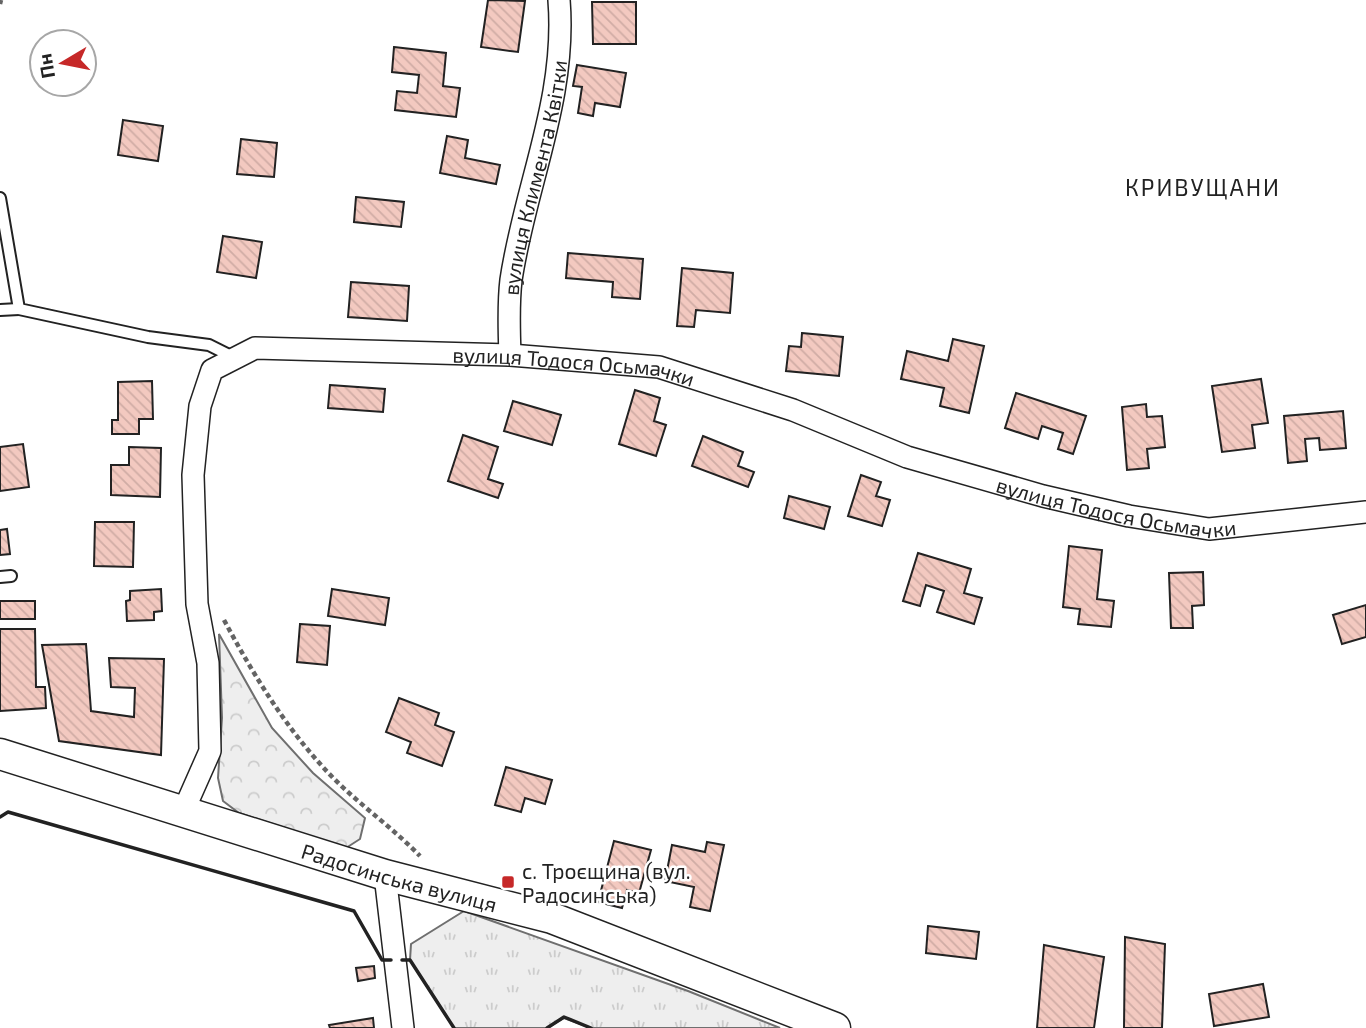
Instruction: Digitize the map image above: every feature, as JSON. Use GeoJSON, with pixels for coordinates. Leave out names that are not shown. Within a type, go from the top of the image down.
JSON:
{"type":"FeatureCollection","features":[{"type":"Feature","properties":{"kind":"street","name":"вулиця Климента Квітки"},"geometry":{"type":"LineString","coordinates":[[509,355],[508,313],[512,278],[551,115],[559,51],[559,0]]}},
{"type":"Feature","properties":{"kind":"street","name":"вулиця Тодося Осьмачки"},"geometry":{"type":"LineString","coordinates":[[183,812],[210,751],[208,663],[197,604],[193,475],[200,406],[212,370],[255,348],[509,355],[659,367],[793,410],[907,457],[1043,496],[1129,516],[1209,529],[1366,512]]}},
{"type":"Feature","properties":{"kind":"street","name":"Радосинська вулиця"},"geometry":{"type":"LineString","coordinates":[[0,754],[385,875],[552,918],[835,1028]]}},
{"type":"Feature","properties":{"kind":"street"},"geometry":{"type":"LineString","coordinates":[[385,875],[403,1028]]}},
{"type":"Feature","properties":{"kind":"lane"},"geometry":{"type":"LineString","coordinates":[[0,198],[19,309]]}},
{"type":"Feature","properties":{"kind":"lane"},"geometry":{"type":"LineString","coordinates":[[0,310],[19,309],[148,337],[209,345],[235,359]]}},
{"type":"Feature","properties":{"kind":"path"},"geometry":{"type":"LineString","coordinates":[[197,604],[219,612],[287,725],[323,769],[394,830],[424,861],[435,888]]}},
{"type":"Feature","properties":{"kind":"green space"},"geometry":{"type":"Polygon","coordinates":[[[219,634],[272,728],[313,773],[365,818],[360,839],[346,848],[239,813],[223,801],[218,778],[222,718],[219,634]]]}},
{"type":"Feature","properties":{"kind":"green space"},"geometry":{"type":"Polygon","coordinates":[[[464,911],[688,991],[780,1028],[591,1028],[564,1018],[547,1028],[454,1028],[410,960],[411,944],[464,911]]]}},
{"type":"Feature","properties":{"kind":"building"},"geometry":{"type":"Polygon","coordinates":[[[488,0],[525,1],[518,52],[481,47],[488,0]]]}},
{"type":"Feature","properties":{"kind":"building"},"geometry":{"type":"Polygon","coordinates":[[[592,2],[636,2],[636,44],[593,44],[592,2]]]}},
{"type":"Feature","properties":{"kind":"building"},"geometry":{"type":"Polygon","coordinates":[[[394,47],[446,53],[443,86],[460,88],[456,117],[395,110],[397,91],[417,93],[419,75],[392,72],[394,47]]]}},
{"type":"Feature","properties":{"kind":"building"},"geometry":{"type":"Polygon","coordinates":[[[577,65],[626,73],[620,107],[595,103],[593,116],[578,113],[582,87],[573,86],[577,65]]]}},
{"type":"Feature","properties":{"kind":"building"},"geometry":{"type":"Polygon","coordinates":[[[123,120],[163,126],[158,161],[118,155],[123,120]]]}},
{"type":"Feature","properties":{"kind":"building"},"geometry":{"type":"Polygon","coordinates":[[[447,136],[468,140],[465,158],[500,165],[496,184],[440,173],[447,136]]]}},
{"type":"Feature","properties":{"kind":"building"},"geometry":{"type":"Polygon","coordinates":[[[241,139],[277,143],[274,177],[237,174],[241,139]]]}},
{"type":"Feature","properties":{"kind":"building"},"geometry":{"type":"Polygon","coordinates":[[[356,197],[404,202],[401,227],[354,222],[356,197]]]}},
{"type":"Feature","properties":{"kind":"building"},"geometry":{"type":"Polygon","coordinates":[[[223,236],[262,242],[256,278],[217,272],[223,236]]]}},
{"type":"Feature","properties":{"kind":"building"},"geometry":{"type":"Polygon","coordinates":[[[568,253],[643,259],[640,299],[612,297],[613,282],[566,278],[568,253]]]}},
{"type":"Feature","properties":{"kind":"building"},"geometry":{"type":"Polygon","coordinates":[[[682,268],[733,273],[730,313],[696,310],[694,327],[677,326],[682,268]]]}},
{"type":"Feature","properties":{"kind":"building"},"geometry":{"type":"Polygon","coordinates":[[[351,282],[409,286],[407,321],[348,317],[351,282]]]}},
{"type":"Feature","properties":{"kind":"building"},"geometry":{"type":"Polygon","coordinates":[[[802,333],[843,337],[839,376],[786,371],[789,346],[801,347],[802,333]]]}},
{"type":"Feature","properties":{"kind":"building"},"geometry":{"type":"Polygon","coordinates":[[[953,339],[984,346],[969,413],[940,406],[944,388],[901,379],[907,351],[948,361],[953,339]]]}},
{"type":"Feature","properties":{"kind":"building"},"geometry":{"type":"Polygon","coordinates":[[[1261,379],[1268,423],[1252,425],[1255,448],[1222,452],[1212,386],[1261,379]]]}},
{"type":"Feature","properties":{"kind":"building"},"geometry":{"type":"Polygon","coordinates":[[[152,381],[153,419],[139,419],[139,434],[112,434],[112,420],[118,420],[118,382],[152,381]]]}},
{"type":"Feature","properties":{"kind":"building"},"geometry":{"type":"Polygon","coordinates":[[[330,385],[385,389],[383,412],[328,408],[330,385]]]}},
{"type":"Feature","properties":{"kind":"building"},"geometry":{"type":"Polygon","coordinates":[[[635,390],[660,398],[654,421],[666,425],[656,456],[619,444],[635,390]]]}},
{"type":"Feature","properties":{"kind":"building"},"geometry":{"type":"Polygon","coordinates":[[[1016,393],[1086,416],[1073,454],[1058,449],[1063,433],[1042,426],[1038,439],[1005,428],[1016,393]]]}},
{"type":"Feature","properties":{"kind":"building"},"geometry":{"type":"Polygon","coordinates":[[[513,401],[561,415],[552,445],[504,431],[513,401]]]}},
{"type":"Feature","properties":{"kind":"building"},"geometry":{"type":"Polygon","coordinates":[[[1146,404],[1147,417],[1162,416],[1165,447],[1147,449],[1149,468],[1127,470],[1122,407],[1146,404]]]}},
{"type":"Feature","properties":{"kind":"building"},"geometry":{"type":"Polygon","coordinates":[[[1343,411],[1346,448],[1320,450],[1319,438],[1305,439],[1307,461],[1288,463],[1284,416],[1343,411]]]}},
{"type":"Feature","properties":{"kind":"building"},"geometry":{"type":"Polygon","coordinates":[[[463,435],[498,447],[488,479],[503,484],[498,498],[448,481],[463,435]]]}},
{"type":"Feature","properties":{"kind":"building"},"geometry":{"type":"Polygon","coordinates":[[[703,436],[743,452],[738,466],[754,472],[748,487],[692,466],[703,436]]]}},
{"type":"Feature","properties":{"kind":"building"},"geometry":{"type":"Polygon","coordinates":[[[23,444],[29,487],[0,491],[0,447],[23,444]]]}},
{"type":"Feature","properties":{"kind":"building"},"geometry":{"type":"Polygon","coordinates":[[[129,447],[161,448],[160,497],[111,495],[111,465],[129,465],[129,447]]]}},
{"type":"Feature","properties":{"kind":"building"},"geometry":{"type":"Polygon","coordinates":[[[861,475],[881,482],[876,496],[890,500],[882,526],[848,516],[861,475]]]}},
{"type":"Feature","properties":{"kind":"building"},"geometry":{"type":"Polygon","coordinates":[[[789,496],[830,507],[824,529],[784,518],[789,496]]]}},
{"type":"Feature","properties":{"kind":"building"},"geometry":{"type":"Polygon","coordinates":[[[95,522],[134,522],[133,567],[94,566],[95,522]]]}},
{"type":"Feature","properties":{"kind":"building"},"geometry":{"type":"Polygon","coordinates":[[[7,529],[10,554],[0,555],[0,530],[7,529]]]}},
{"type":"Feature","properties":{"kind":"building"},"geometry":{"type":"Polygon","coordinates":[[[1069,546],[1102,550],[1097,599],[1114,601],[1111,627],[1078,624],[1080,609],[1063,607],[1069,546]]]}},
{"type":"Feature","properties":{"kind":"building"},"geometry":{"type":"Polygon","coordinates":[[[918,553],[971,569],[964,593],[982,598],[974,624],[937,612],[944,591],[926,585],[920,606],[903,601],[918,553]]]}},
{"type":"Feature","properties":{"kind":"building"},"geometry":{"type":"Polygon","coordinates":[[[1203,572],[1204,605],[1192,606],[1193,628],[1171,628],[1169,573],[1203,572]]]}},
{"type":"Feature","properties":{"kind":"building"},"geometry":{"type":"Polygon","coordinates":[[[161,589],[162,611],[154,612],[154,620],[127,621],[126,601],[130,600],[130,591],[161,589]]]}},
{"type":"Feature","properties":{"kind":"building"},"geometry":{"type":"Polygon","coordinates":[[[332,589],[389,598],[385,625],[328,616],[332,589]]]}},
{"type":"Feature","properties":{"kind":"building"},"geometry":{"type":"Polygon","coordinates":[[[0,601],[35,601],[35,619],[0,619],[0,601]]]}},
{"type":"Feature","properties":{"kind":"building"},"geometry":{"type":"Polygon","coordinates":[[[1366,605],[1366,637],[1342,644],[1333,615],[1366,605]]]}},
{"type":"Feature","properties":{"kind":"building"},"geometry":{"type":"Polygon","coordinates":[[[300,624],[330,626],[327,665],[297,662],[300,624]]]}},
{"type":"Feature","properties":{"kind":"building"},"geometry":{"type":"Polygon","coordinates":[[[0,629],[35,629],[36,687],[45,687],[46,708],[0,711],[0,629]]]}},
{"type":"Feature","properties":{"kind":"building"},"geometry":{"type":"Polygon","coordinates":[[[86,644],[91,711],[134,717],[135,688],[111,687],[109,658],[164,659],[161,755],[59,741],[42,645],[86,644]]]}},
{"type":"Feature","properties":{"kind":"building"},"geometry":{"type":"Polygon","coordinates":[[[399,698],[439,713],[435,725],[454,732],[442,766],[407,753],[411,742],[386,732],[399,698]]]}},
{"type":"Feature","properties":{"kind":"building"},"geometry":{"type":"Polygon","coordinates":[[[506,767],[552,780],[545,804],[525,798],[521,812],[495,805],[506,767]]]}},
{"type":"Feature","properties":{"kind":"building"},"geometry":{"type":"Polygon","coordinates":[[[614,841],[651,850],[639,893],[627,890],[622,908],[598,902],[614,841]]]}},
{"type":"Feature","properties":{"kind":"building"},"geometry":{"type":"Polygon","coordinates":[[[707,842],[724,845],[710,911],[690,907],[694,887],[665,881],[672,845],[705,852],[707,842]]]}},
{"type":"Feature","properties":{"kind":"building"},"geometry":{"type":"Polygon","coordinates":[[[928,926],[979,932],[976,959],[926,953],[928,926]]]}},
{"type":"Feature","properties":{"kind":"building"},"geometry":{"type":"Polygon","coordinates":[[[1125,937],[1165,944],[1162,1028],[1124,1028],[1125,937]]]}},
{"type":"Feature","properties":{"kind":"building"},"geometry":{"type":"Polygon","coordinates":[[[1044,945],[1104,957],[1094,1028],[1037,1028],[1044,945]]]}},
{"type":"Feature","properties":{"kind":"building"},"geometry":{"type":"Polygon","coordinates":[[[374,966],[375,978],[358,981],[356,968],[374,966]]]}},
{"type":"Feature","properties":{"kind":"building"},"geometry":{"type":"Polygon","coordinates":[[[1263,984],[1269,1017],[1214,1026],[1209,994],[1263,984]]]}},
{"type":"Feature","properties":{"kind":"building"},"geometry":{"type":"Polygon","coordinates":[[[373,1018],[374,1028],[330,1028],[329,1025],[373,1018]]]}},
{"type":"Feature","properties":{"kind":"wall"},"geometry":{"type":"LineString","coordinates":[[0,817],[8,812],[354,911],[382,960],[391,960]]}},
{"type":"Feature","properties":{"kind":"wall"},"geometry":{"type":"LineString","coordinates":[[402,960],[410,960],[454,1028]]}},
{"type":"Feature","properties":{"kind":"wall"},"geometry":{"type":"LineString","coordinates":[[547,1028],[564,1017],[591,1028]]}},
{"type":"Feature","properties":{"kind":"place","name":"с. Троєщина (вул. Радосинська)"},"geometry":{"type":"Point","coordinates":[508,882]}},
{"type":"Feature","properties":{"kind":"district","name":"КРИВУЩАНИ"},"geometry":{"type":"Point","coordinates":[1203,187]}}]}
